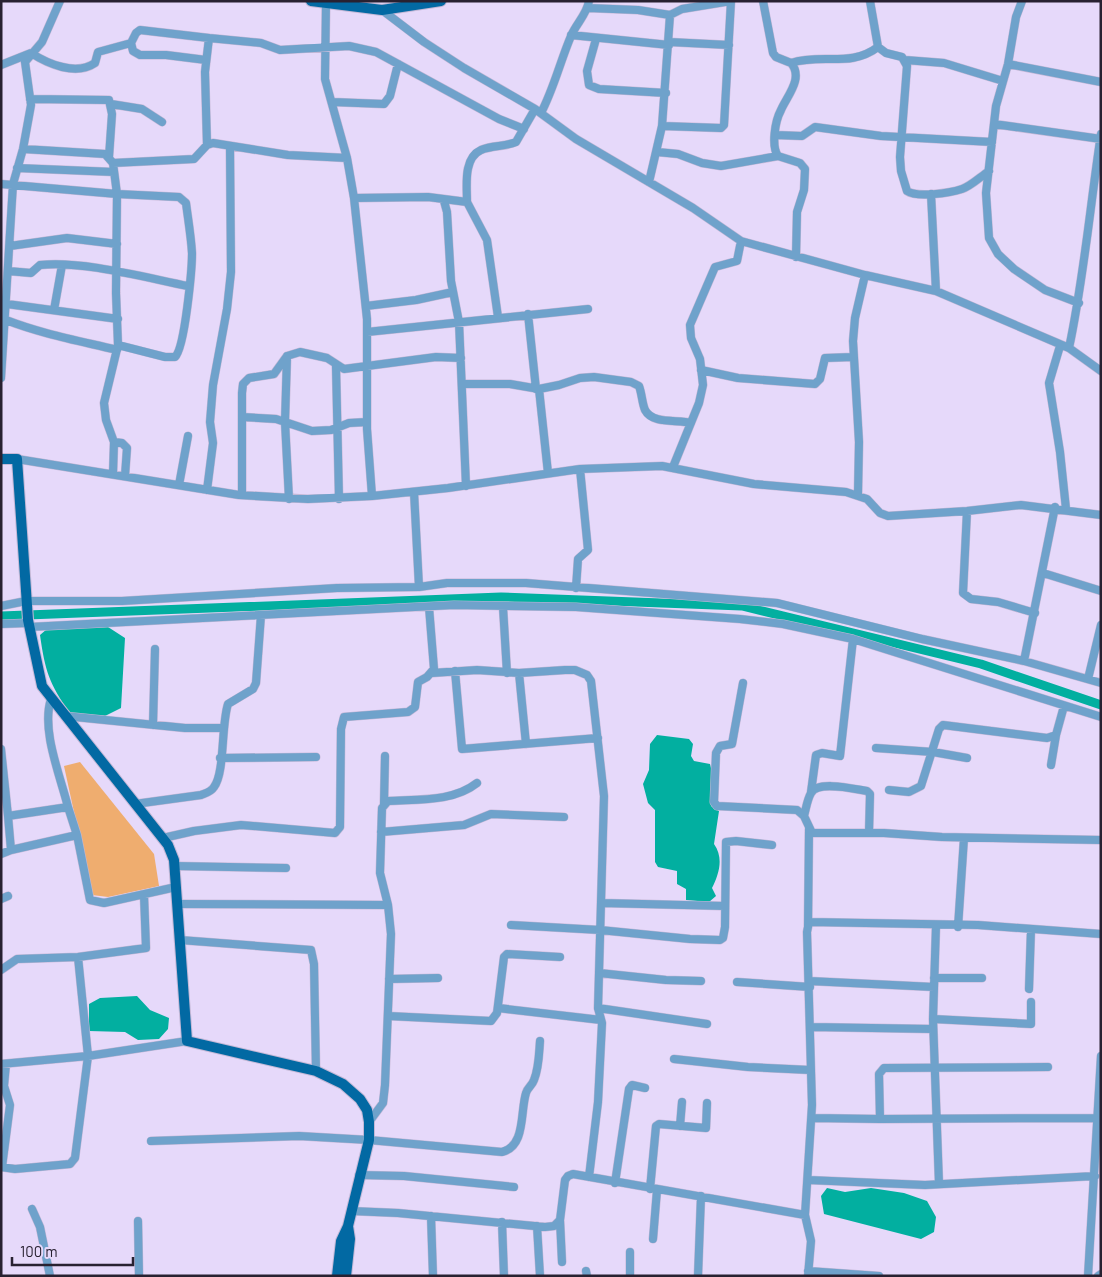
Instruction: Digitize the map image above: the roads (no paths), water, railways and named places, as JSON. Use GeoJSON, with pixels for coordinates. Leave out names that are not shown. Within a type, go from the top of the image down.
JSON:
{"type":"FeatureCollection","features":[{"type":"Feature","properties":{"kind":"main road"},"geometry":{"type":"LineString","coordinates":[[311,1],[382,10],[441,1]]}},
{"type":"Feature","properties":{"kind":"main road"},"geometry":{"type":"LineString","coordinates":[[1,459],[17,459],[28,623],[42,686],[168,845],[174,866],[187,1040],[316,1071],[344,1084],[360,1099],[367,1110],[369,1140],[348,1226],[340,1241],[337,1276]]}},
{"type":"Feature","properties":{"kind":"main road"},"geometry":{"type":"LineString","coordinates":[[346,1276],[350,1239],[348,1226]]}},
{"type":"Feature","properties":{"kind":"street"},"geometry":{"type":"LineString","coordinates":[[1,378],[13,184],[23,149],[30,98],[25,62],[42,42],[60,1]]}},
{"type":"Feature","properties":{"kind":"street"},"geometry":{"type":"LineString","coordinates":[[498,317],[486,240],[468,202],[468,169],[473,158],[481,150],[516,142],[552,91],[571,35],[588,5],[670,15],[682,9],[731,1],[724,126],[703,130],[662,126]]}},
{"type":"Feature","properties":{"kind":"street"},"geometry":{"type":"LineString","coordinates":[[764,1],[773,53],[776,57],[791,63],[795,67],[795,77],[789,97],[780,110],[775,135],[774,145],[778,156]]}},
{"type":"Feature","properties":{"kind":"street"},"geometry":{"type":"LineString","coordinates":[[870,1],[878,47],[886,54],[902,57],[905,60],[944,63],[1003,81]]}},
{"type":"Feature","properties":{"kind":"street"},"geometry":{"type":"LineString","coordinates":[[1022,1],[1016,17],[1008,64],[996,106],[985,208],[988,238],[993,248],[1014,269],[1038,285],[1079,303]]}},
{"type":"Feature","properties":{"kind":"street"},"geometry":{"type":"LineString","coordinates":[[326,3],[327,48],[325,79],[347,158],[354,198],[366,306],[367,422],[372,496]]}},
{"type":"Feature","properties":{"kind":"street"},"geometry":{"type":"LineString","coordinates":[[382,10],[424,42],[464,68],[538,111],[576,139],[693,208],[741,242],[865,275],[936,291],[1060,346],[1069,348],[1101,371]]}},
{"type":"Feature","properties":{"kind":"street"},"geometry":{"type":"LineString","coordinates":[[649,182],[662,126],[666,93],[670,15]]}},
{"type":"Feature","properties":{"kind":"street"},"geometry":{"type":"LineString","coordinates":[[206,60],[166,54],[140,55],[133,51],[132,43],[140,30],[261,43],[280,50],[342,46],[363,48],[398,64],[499,119],[524,129]]}},
{"type":"Feature","properties":{"kind":"street"},"geometry":{"type":"LineString","coordinates":[[571,35],[596,39],[729,45]]}},
{"type":"Feature","properties":{"kind":"street"},"geometry":{"type":"LineString","coordinates":[[207,145],[206,60],[209,38]]}},
{"type":"Feature","properties":{"kind":"street"},"geometry":{"type":"LineString","coordinates":[[596,39],[587,71],[586,82],[589,85],[599,89],[666,93]]}},
{"type":"Feature","properties":{"kind":"street"},"geometry":{"type":"LineString","coordinates":[[1,65],[32,54],[60,67],[87,67],[95,63],[98,52],[132,43]]}},
{"type":"Feature","properties":{"kind":"street"},"geometry":{"type":"LineString","coordinates":[[791,63],[826,59],[854,59],[867,55],[878,47]]}},
{"type":"Feature","properties":{"kind":"street"},"geometry":{"type":"LineString","coordinates":[[905,60],[907,72],[901,136],[901,170],[907,190],[914,194],[931,194],[963,189],[988,171]]}},
{"type":"Feature","properties":{"kind":"street"},"geometry":{"type":"LineString","coordinates":[[332,102],[384,104],[390,96],[398,64]]}},
{"type":"Feature","properties":{"kind":"street"},"geometry":{"type":"LineString","coordinates":[[1008,64],[1101,82]]}},
{"type":"Feature","properties":{"kind":"street"},"geometry":{"type":"LineString","coordinates":[[30,98],[105,99],[111,104],[142,109],[162,122]]}},
{"type":"Feature","properties":{"kind":"street"},"geometry":{"type":"LineString","coordinates":[[111,104],[111,160],[117,194],[116,272],[118,348],[104,403],[106,420],[114,442],[113,474]]}},
{"type":"Feature","properties":{"kind":"street"},"geometry":{"type":"LineString","coordinates":[[994,124],[1100,139]]}},
{"type":"Feature","properties":{"kind":"street"},"geometry":{"type":"LineString","coordinates":[[775,135],[802,136],[815,127],[881,136],[992,142]]}},
{"type":"Feature","properties":{"kind":"street"},"geometry":{"type":"LineString","coordinates":[[1069,348],[1079,303],[1094,176],[1101,134]]}},
{"type":"Feature","properties":{"kind":"street"},"geometry":{"type":"LineString","coordinates":[[23,149],[105,154],[111,160],[127,161],[194,159],[207,145],[213,143],[288,155],[347,158]]}},
{"type":"Feature","properties":{"kind":"street"},"geometry":{"type":"LineString","coordinates":[[207,490],[213,443],[210,422],[213,385],[227,309],[231,272],[230,146]]}},
{"type":"Feature","properties":{"kind":"street"},"geometry":{"type":"LineString","coordinates":[[657,152],[678,154],[702,163],[721,166],[778,156],[800,163],[805,169],[804,190],[797,212],[796,257]]}},
{"type":"Feature","properties":{"kind":"street"},"geometry":{"type":"LineString","coordinates":[[17,168],[114,172]]}},
{"type":"Feature","properties":{"kind":"street"},"geometry":{"type":"LineString","coordinates":[[1,184],[184,199],[192,254],[184,331],[178,354],[175,357],[165,357],[50,332],[35,331],[6,320]]}},
{"type":"Feature","properties":{"kind":"street"},"geometry":{"type":"LineString","coordinates":[[931,194],[936,291]]}},
{"type":"Feature","properties":{"kind":"street"},"geometry":{"type":"LineString","coordinates":[[354,198],[405,196],[468,202]]}},
{"type":"Feature","properties":{"kind":"street"},"geometry":{"type":"LineString","coordinates":[[444,201],[447,212],[453,292],[459,322],[466,486]]}},
{"type":"Feature","properties":{"kind":"street"},"geometry":{"type":"LineString","coordinates":[[10,246],[67,238],[117,244]]}},
{"type":"Feature","properties":{"kind":"street"},"geometry":{"type":"LineString","coordinates":[[674,467],[702,394],[702,370],[699,354],[691,338],[690,324],[715,267],[736,261],[741,242]]}},
{"type":"Feature","properties":{"kind":"street"},"geometry":{"type":"LineString","coordinates":[[8,271],[31,273],[40,265],[62,265],[116,272],[188,286]]}},
{"type":"Feature","properties":{"kind":"street"},"geometry":{"type":"LineString","coordinates":[[54,310],[62,265]]}},
{"type":"Feature","properties":{"kind":"street"},"geometry":{"type":"LineString","coordinates":[[858,494],[859,442],[853,357],[854,318],[865,275]]}},
{"type":"Feature","properties":{"kind":"street"},"geometry":{"type":"LineString","coordinates":[[366,306],[416,300],[453,292]]}},
{"type":"Feature","properties":{"kind":"street"},"geometry":{"type":"LineString","coordinates":[[5,306],[54,310],[118,319]]}},
{"type":"Feature","properties":{"kind":"street"},"geometry":{"type":"LineString","coordinates":[[367,332],[588,309]]}},
{"type":"Feature","properties":{"kind":"street"},"geometry":{"type":"LineString","coordinates":[[528,314],[548,473]]}},
{"type":"Feature","properties":{"kind":"street"},"geometry":{"type":"LineString","coordinates":[[1060,346],[1049,383],[1060,452],[1066,509]]}},
{"type":"Feature","properties":{"kind":"street"},"geometry":{"type":"LineString","coordinates":[[242,495],[242,393],[245,380],[255,376],[274,374],[287,356],[294,352],[306,352],[327,358],[344,370],[436,358],[461,358]]}},
{"type":"Feature","properties":{"kind":"street"},"geometry":{"type":"LineString","coordinates":[[287,356],[285,422],[289,499]]}},
{"type":"Feature","properties":{"kind":"street"},"geometry":{"type":"LineString","coordinates":[[702,370],[738,378],[815,384],[820,379],[825,358],[853,357]]}},
{"type":"Feature","properties":{"kind":"street"},"geometry":{"type":"LineString","coordinates":[[336,366],[339,498]]}},
{"type":"Feature","properties":{"kind":"street"},"geometry":{"type":"LineString","coordinates":[[462,384],[510,384],[538,389],[589,377],[630,382],[639,386],[646,411],[651,416],[659,420],[680,420],[691,424]]}},
{"type":"Feature","properties":{"kind":"street"},"geometry":{"type":"LineString","coordinates":[[242,417],[269,418],[312,430],[338,428],[349,423],[367,422]]}},
{"type":"Feature","properties":{"kind":"street"},"geometry":{"type":"LineString","coordinates":[[179,485],[188,436]]}},
{"type":"Feature","properties":{"kind":"street"},"geometry":{"type":"LineString","coordinates":[[114,442],[122,443],[127,448],[125,476]]}},
{"type":"Feature","properties":{"kind":"street"},"geometry":{"type":"LineString","coordinates":[[17,459],[207,490],[289,499],[372,496],[466,486],[580,469],[648,465],[674,467],[729,480],[834,489],[858,494],[867,499],[880,512],[888,516],[967,511],[1021,504],[1101,515]]}},
{"type":"Feature","properties":{"kind":"street"},"geometry":{"type":"LineString","coordinates":[[576,588],[578,559],[588,550],[580,469]]}},
{"type":"Feature","properties":{"kind":"street"},"geometry":{"type":"LineString","coordinates":[[414,492],[419,587]]}},
{"type":"Feature","properties":{"kind":"street"},"geometry":{"type":"LineString","coordinates":[[1024,661],[1055,508]]}},
{"type":"Feature","properties":{"kind":"street"},"geometry":{"type":"LineString","coordinates":[[967,511],[963,593],[971,599],[998,602],[1034,613]]}},
{"type":"Feature","properties":{"kind":"street"},"geometry":{"type":"LineString","coordinates":[[1043,573],[1101,591]]}},
{"type":"Feature","properties":{"kind":"street"},"geometry":{"type":"LineString","coordinates":[[1,606],[26,603],[122,601],[337,588],[419,587],[447,583],[511,583],[777,603],[922,640],[1024,661],[1101,683]]}},
{"type":"Feature","properties":{"kind":"street"},"geometry":{"type":"LineString","coordinates":[[1,624],[261,615],[429,606],[576,607],[748,620],[783,624],[852,639],[1101,717]]}},
{"type":"Feature","properties":{"kind":"street"},"geometry":{"type":"LineString","coordinates":[[429,606],[434,664],[432,673]]}},
{"type":"Feature","properties":{"kind":"street"},"geometry":{"type":"LineString","coordinates":[[503,607],[507,673]]}},
{"type":"Feature","properties":{"kind":"street"},"geometry":{"type":"LineString","coordinates":[[135,804],[209,792],[215,786],[218,778],[223,728],[228,704],[253,689],[256,684],[261,615]]}},
{"type":"Feature","properties":{"kind":"street"},"geometry":{"type":"LineString","coordinates":[[1088,679],[1101,625]]}},
{"type":"Feature","properties":{"kind":"street"},"geometry":{"type":"LineString","coordinates":[[804,816],[811,792],[816,755],[822,753],[840,756],[852,639]]}},
{"type":"Feature","properties":{"kind":"street"},"geometry":{"type":"LineString","coordinates":[[153,725],[155,648]]}},
{"type":"Feature","properties":{"kind":"street"},"geometry":{"type":"LineString","coordinates":[[162,838],[194,831],[241,825],[335,833],[340,827],[342,728],[344,718],[412,711],[416,702],[418,682],[432,673],[490,669],[507,673],[566,670],[582,672],[588,675],[591,681],[604,796],[598,1008],[601,1020],[597,1108],[589,1178]]}},
{"type":"Feature","properties":{"kind":"street"},"geometry":{"type":"LineString","coordinates":[[455,671],[462,749],[598,738]]}},
{"type":"Feature","properties":{"kind":"street"},"geometry":{"type":"LineString","coordinates":[[519,673],[526,744]]}},
{"type":"Feature","properties":{"kind":"street"},"geometry":{"type":"LineString","coordinates":[[743,684],[732,744],[720,746],[716,753],[714,802],[722,808],[796,810],[804,816],[809,829],[808,927],[812,1118],[805,1215],[811,1241],[808,1273],[879,1276]]}},
{"type":"Feature","properties":{"kind":"street"},"geometry":{"type":"LineString","coordinates":[[52,699],[48,710],[48,726],[90,900],[104,902],[176,888]]}},
{"type":"Feature","properties":{"kind":"street"},"geometry":{"type":"LineString","coordinates":[[1051,765],[1056,735],[1064,706]]}},
{"type":"Feature","properties":{"kind":"street"},"geometry":{"type":"LineString","coordinates":[[65,716],[153,725],[223,728]]}},
{"type":"Feature","properties":{"kind":"street"},"geometry":{"type":"LineString","coordinates":[[889,790],[909,792],[921,786],[939,729],[943,724],[1035,738],[1047,738],[1056,735]]}},
{"type":"Feature","properties":{"kind":"street"},"geometry":{"type":"LineString","coordinates":[[876,748],[933,752],[967,758]]}},
{"type":"Feature","properties":{"kind":"street"},"geometry":{"type":"LineString","coordinates":[[1,750],[11,850]]}},
{"type":"Feature","properties":{"kind":"street"},"geometry":{"type":"LineString","coordinates":[[369,1122],[379,1110],[384,1094],[388,1016],[391,934],[388,906],[380,878],[385,756]]}},
{"type":"Feature","properties":{"kind":"street"},"geometry":{"type":"LineString","coordinates":[[220,758],[316,757]]}},
{"type":"Feature","properties":{"kind":"street"},"geometry":{"type":"LineString","coordinates":[[384,804],[388,801],[438,798],[459,794],[477,783]]}},
{"type":"Feature","properties":{"kind":"street"},"geometry":{"type":"LineString","coordinates":[[811,792],[816,788],[824,786],[867,791],[870,794],[869,833]]}},
{"type":"Feature","properties":{"kind":"street"},"geometry":{"type":"LineString","coordinates":[[8,816],[68,807]]}},
{"type":"Feature","properties":{"kind":"street"},"geometry":{"type":"LineString","coordinates":[[381,832],[464,825],[491,814],[564,817]]}},
{"type":"Feature","properties":{"kind":"street"},"geometry":{"type":"LineString","coordinates":[[809,829],[812,833],[1101,840]]}},
{"type":"Feature","properties":{"kind":"street"},"geometry":{"type":"LineString","coordinates":[[1,854],[11,850],[76,836]]}},
{"type":"Feature","properties":{"kind":"street"},"geometry":{"type":"LineString","coordinates":[[958,927],[964,838]]}},
{"type":"Feature","properties":{"kind":"street"},"geometry":{"type":"LineString","coordinates":[[511,925],[600,930],[682,939],[720,940],[724,934],[726,842],[736,841],[772,845]]}},
{"type":"Feature","properties":{"kind":"street"},"geometry":{"type":"LineString","coordinates":[[174,866],[286,868]]}},
{"type":"Feature","properties":{"kind":"street"},"geometry":{"type":"LineString","coordinates":[[1,970],[17,959],[78,957],[146,948],[144,895]]}},
{"type":"Feature","properties":{"kind":"street"},"geometry":{"type":"LineString","coordinates":[[601,903],[725,906]]}},
{"type":"Feature","properties":{"kind":"street"},"geometry":{"type":"LineString","coordinates":[[177,904],[388,906]]}},
{"type":"Feature","properties":{"kind":"street"},"geometry":{"type":"LineString","coordinates":[[808,927],[813,920],[958,927],[986,926],[1101,934]]}},
{"type":"Feature","properties":{"kind":"street"},"geometry":{"type":"LineString","coordinates":[[936,926],[933,1029],[939,1184]]}},
{"type":"Feature","properties":{"kind":"street"},"geometry":{"type":"LineString","coordinates":[[1029,989],[1031,929]]}},
{"type":"Feature","properties":{"kind":"street"},"geometry":{"type":"LineString","coordinates":[[180,940],[311,950],[314,964],[316,1071]]}},
{"type":"Feature","properties":{"kind":"street"},"geometry":{"type":"LineString","coordinates":[[388,1016],[483,1022],[494,1018],[498,1008],[504,956],[507,954],[560,957]]}},
{"type":"Feature","properties":{"kind":"street"},"geometry":{"type":"LineString","coordinates":[[78,957],[88,1056],[77,1152],[73,1163],[30,1169],[2,1167],[10,1110],[4,1086],[4,1064],[88,1056],[187,1040]]}},
{"type":"Feature","properties":{"kind":"street"},"geometry":{"type":"LineString","coordinates":[[599,973],[701,981]]}},
{"type":"Feature","properties":{"kind":"street"},"geometry":{"type":"LineString","coordinates":[[389,979],[438,978]]}},
{"type":"Feature","properties":{"kind":"street"},"geometry":{"type":"LineString","coordinates":[[934,978],[982,978]]}},
{"type":"Feature","properties":{"kind":"street"},"geometry":{"type":"LineString","coordinates":[[737,982],[934,987]]}},
{"type":"Feature","properties":{"kind":"street"},"geometry":{"type":"LineString","coordinates":[[933,1019],[1031,1024],[1031,1002]]}},
{"type":"Feature","properties":{"kind":"street"},"geometry":{"type":"LineString","coordinates":[[498,1008],[601,1020]]}},
{"type":"Feature","properties":{"kind":"street"},"geometry":{"type":"LineString","coordinates":[[598,1008],[707,1024]]}},
{"type":"Feature","properties":{"kind":"street"},"geometry":{"type":"LineString","coordinates":[[810,1027],[933,1029]]}},
{"type":"Feature","properties":{"kind":"street"},"geometry":{"type":"LineString","coordinates":[[151,1141],[290,1136],[506,1151],[514,1145],[519,1133],[526,1093],[534,1080],[538,1068],[540,1041]]}},
{"type":"Feature","properties":{"kind":"street"},"geometry":{"type":"LineString","coordinates":[[1088,1276],[1097,1197],[1095,1176],[1101,1056]]}},
{"type":"Feature","properties":{"kind":"street"},"geometry":{"type":"LineString","coordinates":[[674,1059],[810,1070]]}},
{"type":"Feature","properties":{"kind":"street"},"geometry":{"type":"LineString","coordinates":[[880,1119],[879,1074],[881,1069],[1048,1067]]}},
{"type":"Feature","properties":{"kind":"street"},"geometry":{"type":"LineString","coordinates":[[615,1183],[628,1089],[632,1086],[645,1088]]}},
{"type":"Feature","properties":{"kind":"street"},"geometry":{"type":"LineString","coordinates":[[680,1126],[682,1102]]}},
{"type":"Feature","properties":{"kind":"street"},"geometry":{"type":"LineString","coordinates":[[653,1239],[656,1126],[659,1124],[706,1128],[707,1103]]}},
{"type":"Feature","properties":{"kind":"street"},"geometry":{"type":"LineString","coordinates":[[812,1118],[937,1120],[1097,1118]]}},
{"type":"Feature","properties":{"kind":"street"},"geometry":{"type":"LineString","coordinates":[[562,1262],[560,1220],[563,1192],[568,1176],[578,1174],[589,1178],[653,1190],[701,1196],[805,1215]]}},
{"type":"Feature","properties":{"kind":"street"},"geometry":{"type":"LineString","coordinates":[[359,1175],[440,1179],[514,1187]]}},
{"type":"Feature","properties":{"kind":"street"},"geometry":{"type":"LineString","coordinates":[[808,1180],[913,1185],[1095,1176]]}},
{"type":"Feature","properties":{"kind":"street"},"geometry":{"type":"LineString","coordinates":[[698,1276],[701,1196]]}},
{"type":"Feature","properties":{"kind":"street"},"geometry":{"type":"LineString","coordinates":[[32,1209],[40,1227],[50,1276]]}},
{"type":"Feature","properties":{"kind":"street"},"geometry":{"type":"LineString","coordinates":[[351,1211],[432,1216],[537,1226],[554,1226],[560,1220]]}},
{"type":"Feature","properties":{"kind":"street"},"geometry":{"type":"LineString","coordinates":[[432,1216],[433,1276]]}},
{"type":"Feature","properties":{"kind":"street"},"geometry":{"type":"LineString","coordinates":[[138,1221],[139,1276]]}},
{"type":"Feature","properties":{"kind":"street"},"geometry":{"type":"LineString","coordinates":[[502,1222],[504,1276]]}},
{"type":"Feature","properties":{"kind":"street"},"geometry":{"type":"LineString","coordinates":[[537,1226],[540,1276]]}},
{"type":"Feature","properties":{"kind":"street"},"geometry":{"type":"LineString","coordinates":[[630,1252],[630,1276]]}},
{"type":"Feature","properties":{"kind":"waterway"},"geometry":{"type":"LineString","coordinates":[[1,616],[501,597],[742,606],[981,664],[1101,705]]}}]}
